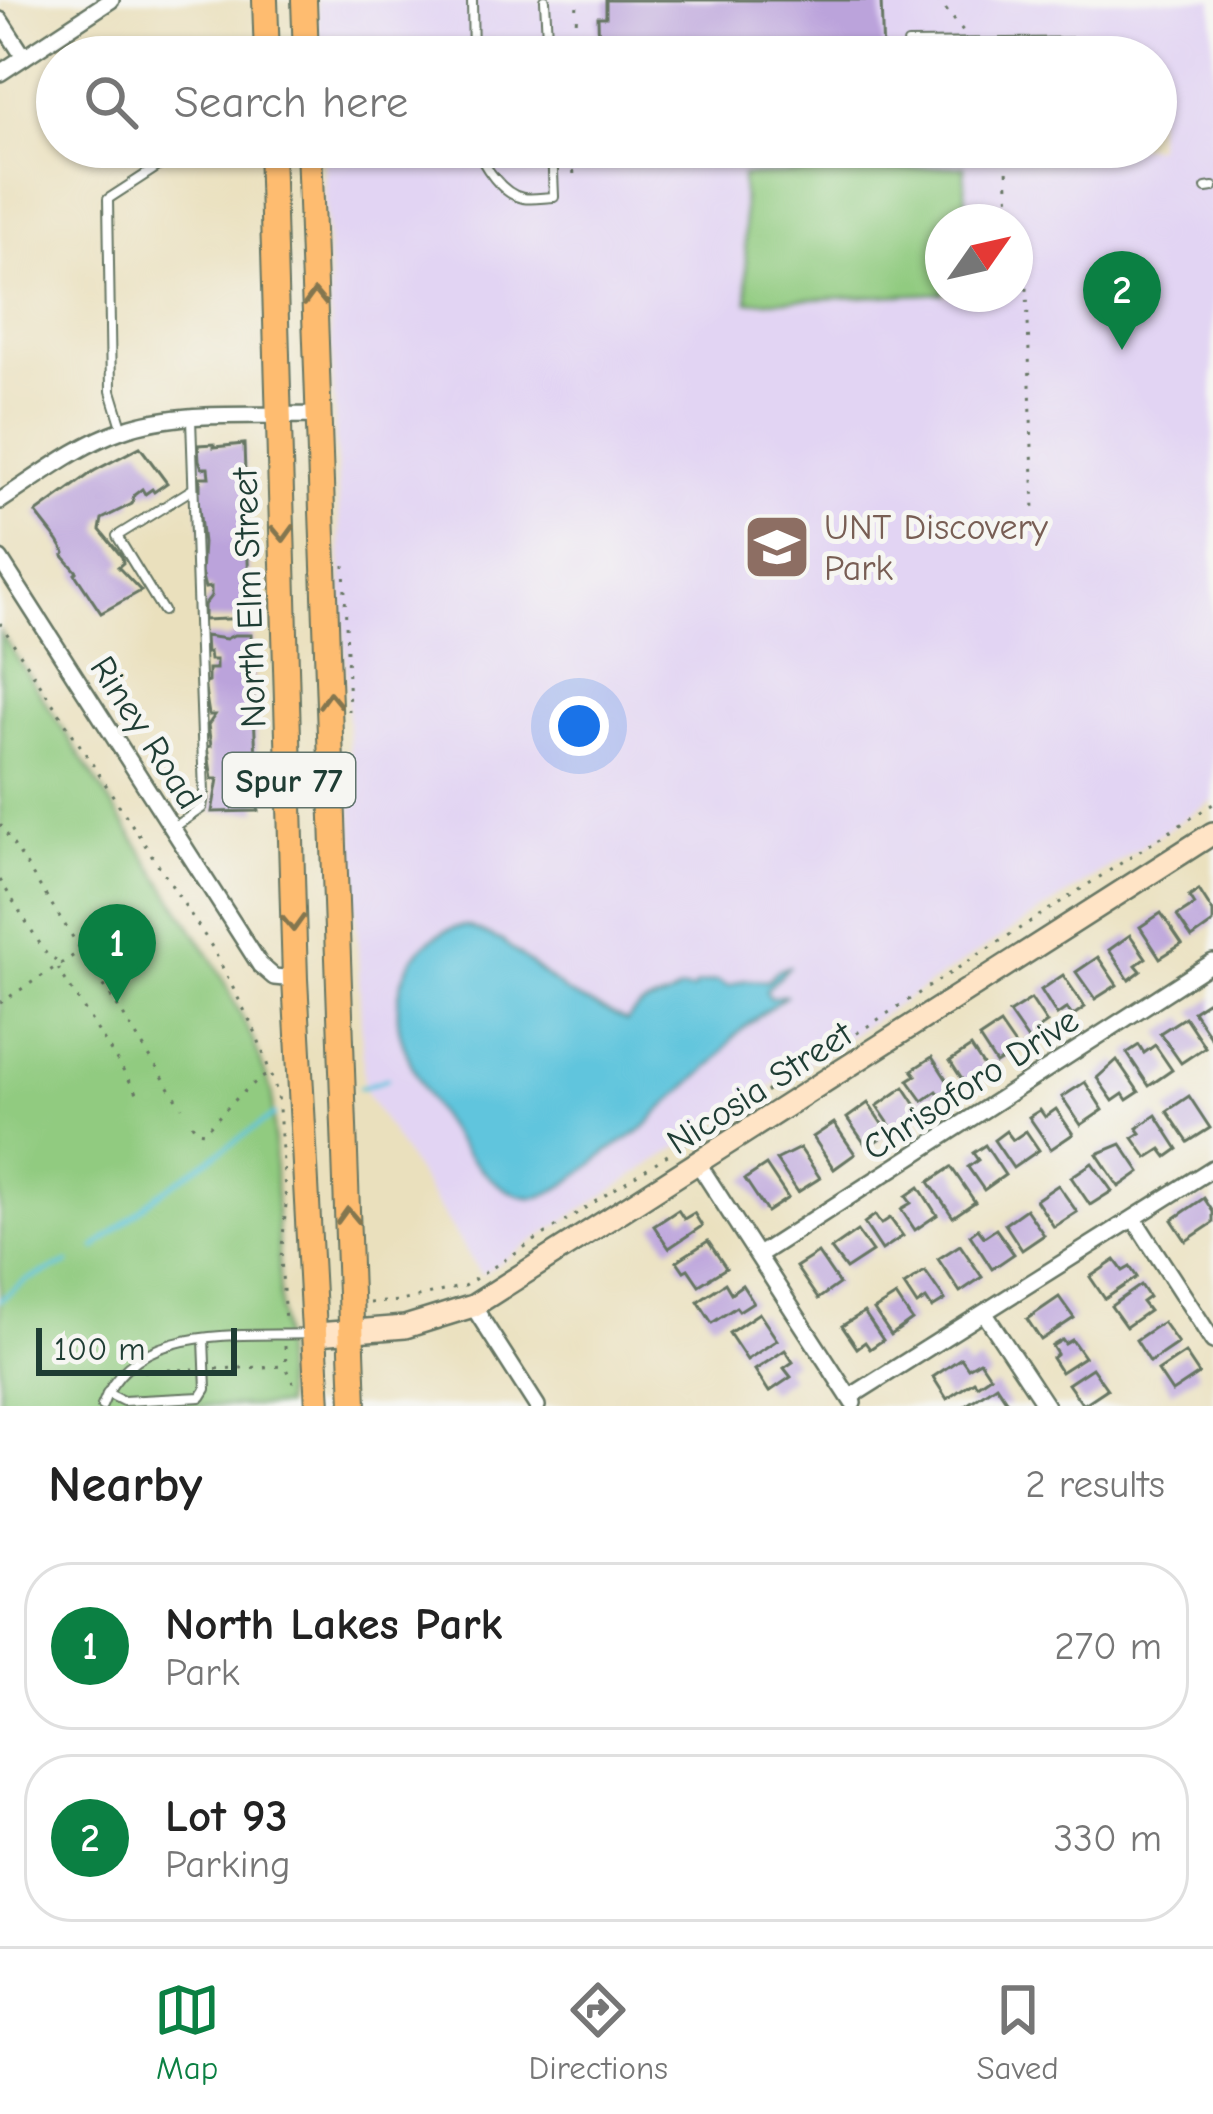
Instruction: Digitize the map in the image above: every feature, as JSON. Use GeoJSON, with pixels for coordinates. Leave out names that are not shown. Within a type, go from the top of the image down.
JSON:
{"type":"FeatureCollection","features":[{"type":"Feature","properties":{"kind":"main road"},"geometry":{"type":"LineString","coordinates":[[266,0],[267,36]]}},
{"type":"Feature","properties":{"kind":"main road"},"geometry":{"type":"LineString","coordinates":[[304,0],[305,36]]}},
{"type":"Feature","properties":{"kind":"main road","name":"North Elm Street"},"geometry":{"type":"LineString","coordinates":[[272,168],[295,979],[316,1334],[308,1399]]}},
{"type":"Feature","properties":{"kind":"main road","name":"Spur 77"},"geometry":{"type":"LineString","coordinates":[[311,168],[354,1406]]}},
{"type":"Feature","properties":{"kind":"street"},"geometry":{"type":"LineString","coordinates":[[56,36],[111,0]]}},
{"type":"Feature","properties":{"kind":"street"},"geometry":{"type":"LineString","coordinates":[[0,20],[24,57]]}},
{"type":"Feature","properties":{"kind":"street"},"geometry":{"type":"LineString","coordinates":[[0,73],[36,49]]}},
{"type":"Feature","properties":{"kind":"street"},"geometry":{"type":"LineString","coordinates":[[0,501],[81,448],[123,430],[191,419],[320,415]]}},
{"type":"Feature","properties":{"kind":"street","name":"Riney Road"},"geometry":{"type":"LineString","coordinates":[[0,559],[260,965],[274,977],[295,979]]}},
{"type":"Feature","properties":{"kind":"street","name":"Nicosia Street"},"geometry":{"type":"LineString","coordinates":[[316,1334],[405,1327],[473,1306],[1213,833]]}},
{"type":"Feature","properties":{"kind":"street","name":"Chrisoforo Drive"},"geometry":{"type":"LineString","coordinates":[[760,1254],[1213,962]]}},
{"type":"Feature","properties":{"kind":"street"},"geometry":{"type":"LineString","coordinates":[[699,1165],[852,1401],[1213,1168]]}},
{"type":"Feature","properties":{"kind":"street"},"geometry":{"type":"LineString","coordinates":[[1134,1219],[1213,1341]]}},
{"type":"Feature","properties":{"kind":"street"},"geometry":{"type":"LineString","coordinates":[[473,1306],[537,1406]]}},
{"type":"Feature","properties":{"kind":"street"},"geometry":{"type":"LineString","coordinates":[[986,1314],[1046,1406]]}},
{"type":"Feature","properties":{"kind":"lane"},"geometry":{"type":"LineString","coordinates":[[472,0],[473,36]]}},
{"type":"Feature","properties":{"kind":"lane"},"geometry":{"type":"LineString","coordinates":[[545,0],[547,36]]}},
{"type":"Feature","properties":{"kind":"lane"},"geometry":{"type":"LineString","coordinates":[[123,430],[111,391],[108,200],[156,168]]}},
{"type":"Feature","properties":{"kind":"lane"},"geometry":{"type":"LineString","coordinates":[[489,168],[519,198],[554,197],[553,168]]}},
{"type":"Feature","properties":{"kind":"lane"},"geometry":{"type":"LineString","coordinates":[[173,828],[204,802],[191,419]]}},
{"type":"Feature","properties":{"kind":"lane"},"geometry":{"type":"LineString","coordinates":[[164,611],[117,536],[193,489]]}},
{"type":"Feature","properties":{"kind":"lane"},"geometry":{"type":"LineString","coordinates":[[102,1406],[125,1371],[148,1352],[172,1342],[316,1334]]}},
{"type":"Feature","properties":{"kind":"lane"},"geometry":{"type":"LineString","coordinates":[[107,1393],[123,1401],[201,1396],[206,1389],[204,1339]]}},
{"type":"Feature","properties":{"kind":"path"},"geometry":{"type":"LineString","coordinates":[[576,36],[577,0]]}},
{"type":"Feature","properties":{"kind":"path"},"geometry":{"type":"LineString","coordinates":[[938,0],[964,36]]}},
{"type":"Feature","properties":{"kind":"path"},"geometry":{"type":"LineString","coordinates":[[574,168],[574,182]]}},
{"type":"Feature","properties":{"kind":"path"},"geometry":{"type":"LineString","coordinates":[[1007,168],[1010,204]]}},
{"type":"Feature","properties":{"kind":"path"},"geometry":{"type":"LineString","coordinates":[[1028,312],[1034,511]]}},
{"type":"Feature","properties":{"kind":"path"},"geometry":{"type":"LineString","coordinates":[[342,548],[351,694],[348,716]]}},
{"type":"Feature","properties":{"kind":"path"},"geometry":{"type":"LineString","coordinates":[[0,622],[226,970],[272,1074],[278,1095],[286,1204],[281,1258],[285,1324]]}},
{"type":"Feature","properties":{"kind":"path"},"geometry":{"type":"LineString","coordinates":[[364,1304],[401,1301],[464,1286],[1213,804]]}},
{"type":"Feature","properties":{"kind":"path"},"geometry":{"type":"LineString","coordinates":[[0,824],[182,1107]]}},
{"type":"Feature","properties":{"kind":"path"},"geometry":{"type":"LineString","coordinates":[[0,880],[138,1094]]}},
{"type":"Feature","properties":{"kind":"path"},"geometry":{"type":"LineString","coordinates":[[0,1003],[80,951]]}},
{"type":"Feature","properties":{"kind":"path"},"geometry":{"type":"LineString","coordinates":[[43,974],[47,955]]}},
{"type":"Feature","properties":{"kind":"path"},"geometry":{"type":"LineString","coordinates":[[192,1124],[204,1132],[258,1078],[272,1074]]}},
{"type":"Feature","properties":{"kind":"path"},"geometry":{"type":"LineString","coordinates":[[285,1346],[286,1366],[308,1399]]}},
{"type":"Feature","properties":{"kind":"shaded area","name":"UNT Discovery Park"},"geometry":{"type":"Polygon","coordinates":[[[317,0],[1213,0],[1213,800],[481,1275],[364,1089],[324,168],[1177,168],[1177,36],[318,36],[317,0]]]}},
{"type":"Feature","properties":{"kind":"green space"},"geometry":{"type":"Polygon","coordinates":[[[964,168],[966,204],[925,204],[925,294],[748,302],[742,176],[964,168]]]}},
{"type":"Feature","properties":{"kind":"green space"},"geometry":{"type":"Polygon","coordinates":[[[0,632],[217,967],[252,1038],[272,1093],[284,1406],[0,1406],[0,632]]]}},
{"type":"Feature","properties":{"kind":"water"},"geometry":{"type":"Polygon","coordinates":[[[467,926],[502,941],[567,993],[627,1021],[640,1007],[679,990],[717,981],[728,986],[745,980],[768,981],[776,971],[790,966],[766,990],[769,998],[787,995],[737,1034],[640,1131],[560,1188],[542,1196],[519,1195],[496,1183],[451,1134],[416,1074],[399,1027],[401,986],[413,958],[436,937],[467,926]]]}},
{"type":"Feature","properties":{"kind":"building"},"geometry":{"type":"Polygon","coordinates":[[[606,0],[881,0],[882,36],[598,36],[598,17],[606,17],[606,0]]]}},
{"type":"Feature","properties":{"kind":"building"},"geometry":{"type":"Polygon","coordinates":[[[244,444],[250,618],[204,620],[211,587],[205,588],[201,573],[197,491],[200,477],[209,477],[208,468],[202,468],[199,460],[198,445],[244,444]]]}},
{"type":"Feature","properties":{"kind":"building"},"geometry":{"type":"Polygon","coordinates":[[[140,447],[167,483],[154,492],[145,494],[142,489],[132,504],[102,519],[100,530],[122,557],[118,567],[141,591],[101,613],[36,513],[94,471],[140,447]]]}},
{"type":"Feature","properties":{"kind":"building"},"geometry":{"type":"Polygon","coordinates":[[[251,635],[258,811],[212,812],[218,779],[212,779],[207,747],[211,746],[208,725],[215,715],[209,715],[204,683],[208,669],[216,669],[216,660],[206,653],[205,636],[226,639],[251,635]]]}},
{"type":"Feature","properties":{"kind":"building"},"geometry":{"type":"Polygon","coordinates":[[[1199,890],[1213,912],[1213,923],[1192,938],[1177,916],[1194,905],[1189,897],[1199,890]]]}},
{"type":"Feature","properties":{"kind":"building"},"geometry":{"type":"Polygon","coordinates":[[[1161,913],[1182,944],[1160,958],[1140,927],[1161,913]]]}},
{"type":"Feature","properties":{"kind":"building"},"geometry":{"type":"Polygon","coordinates":[[[1130,935],[1146,958],[1136,965],[1141,971],[1129,980],[1109,950],[1130,935]]]}},
{"type":"Feature","properties":{"kind":"building"},"geometry":{"type":"Polygon","coordinates":[[[1098,957],[1117,985],[1095,999],[1076,972],[1098,957]]]}},
{"type":"Feature","properties":{"kind":"building"},"geometry":{"type":"Polygon","coordinates":[[[1063,975],[1085,1007],[1072,1016],[1067,1008],[1057,1015],[1041,990],[1063,975]]]}},
{"type":"Feature","properties":{"kind":"building"},"geometry":{"type":"Polygon","coordinates":[[[1213,998],[1213,1041],[1193,1011],[1213,998]]]}},
{"type":"Feature","properties":{"kind":"building"},"geometry":{"type":"Polygon","coordinates":[[[1031,999],[1047,1023],[1037,1030],[1041,1036],[1030,1043],[1009,1013],[1031,999]]]}},
{"type":"Feature","properties":{"kind":"building"},"geometry":{"type":"Polygon","coordinates":[[[1185,1017],[1205,1047],[1181,1063],[1160,1033],[1185,1017]]]}},
{"type":"Feature","properties":{"kind":"building"},"geometry":{"type":"Polygon","coordinates":[[[1000,1024],[1018,1050],[996,1064],[979,1038],[1000,1024]]]}},
{"type":"Feature","properties":{"kind":"building"},"geometry":{"type":"Polygon","coordinates":[[[1139,1045],[1144,1053],[1155,1045],[1172,1070],[1149,1086],[1127,1053],[1139,1045]]]}},
{"type":"Feature","properties":{"kind":"building"},"geometry":{"type":"Polygon","coordinates":[[[971,1047],[986,1070],[965,1084],[950,1061],[971,1047]]]}},
{"type":"Feature","properties":{"kind":"building"},"geometry":{"type":"Polygon","coordinates":[[[932,1057],[954,1091],[943,1099],[937,1091],[923,1101],[908,1080],[916,1075],[912,1070],[932,1057]]]}},
{"type":"Feature","properties":{"kind":"building"},"geometry":{"type":"Polygon","coordinates":[[[1117,1060],[1139,1092],[1127,1100],[1123,1094],[1113,1101],[1097,1078],[1117,1060]]]}},
{"type":"Feature","properties":{"kind":"building"},"geometry":{"type":"Polygon","coordinates":[[[1085,1082],[1103,1110],[1081,1125],[1062,1097],[1085,1082]]]}},
{"type":"Feature","properties":{"kind":"building"},"geometry":{"type":"Polygon","coordinates":[[[904,1087],[921,1113],[894,1131],[877,1106],[904,1087]]]}},
{"type":"Feature","properties":{"kind":"building"},"geometry":{"type":"Polygon","coordinates":[[[1189,1096],[1210,1128],[1188,1142],[1167,1111],[1189,1096]]]}},
{"type":"Feature","properties":{"kind":"building"},"geometry":{"type":"Polygon","coordinates":[[[868,1103],[888,1133],[867,1147],[847,1118],[868,1103]]]}},
{"type":"Feature","properties":{"kind":"building"},"geometry":{"type":"Polygon","coordinates":[[[1056,1109],[1073,1134],[1051,1149],[1029,1117],[1040,1110],[1045,1117],[1056,1109]]]}},
{"type":"Feature","properties":{"kind":"building"},"geometry":{"type":"Polygon","coordinates":[[[1156,1115],[1178,1149],[1167,1157],[1161,1149],[1147,1158],[1133,1138],[1141,1133],[1137,1128],[1156,1115]]]}},
{"type":"Feature","properties":{"kind":"building"},"geometry":{"type":"Polygon","coordinates":[[[834,1123],[855,1154],[834,1169],[813,1137],[834,1123]]]}},
{"type":"Feature","properties":{"kind":"building"},"geometry":{"type":"Polygon","coordinates":[[[1006,1131],[1013,1140],[1026,1131],[1039,1150],[1013,1168],[994,1140],[1006,1131]]]}},
{"type":"Feature","properties":{"kind":"building"},"geometry":{"type":"Polygon","coordinates":[[[1121,1144],[1140,1172],[1119,1187],[1097,1154],[1121,1144]]]}},
{"type":"Feature","properties":{"kind":"building"},"geometry":{"type":"Polygon","coordinates":[[[985,1145],[1005,1175],[984,1190],[968,1167],[978,1160],[973,1153],[985,1145]]]}},
{"type":"Feature","properties":{"kind":"building"},"geometry":{"type":"Polygon","coordinates":[[[800,1148],[820,1178],[798,1192],[776,1160],[800,1148]]]}},
{"type":"Feature","properties":{"kind":"building"},"geometry":{"type":"Polygon","coordinates":[[[1092,1163],[1112,1191],[1090,1205],[1071,1177],[1092,1163]]]}},
{"type":"Feature","properties":{"kind":"building"},"geometry":{"type":"Polygon","coordinates":[[[766,1165],[788,1198],[767,1212],[745,1179],[766,1165]]]}},
{"type":"Feature","properties":{"kind":"building"},"geometry":{"type":"Polygon","coordinates":[[[951,1167],[975,1202],[953,1217],[929,1182],[951,1167]]]}},
{"type":"Feature","properties":{"kind":"building"},"geometry":{"type":"Polygon","coordinates":[[[1058,1185],[1077,1212],[1054,1227],[1036,1200],[1058,1185]]]}},
{"type":"Feature","properties":{"kind":"building"},"geometry":{"type":"Polygon","coordinates":[[[919,1187],[937,1215],[915,1230],[901,1209],[911,1203],[906,1196],[919,1187]]]}},
{"type":"Feature","properties":{"kind":"building"},"geometry":{"type":"Polygon","coordinates":[[[1204,1198],[1213,1212],[1213,1223],[1186,1241],[1172,1220],[1204,1198]]]}},
{"type":"Feature","properties":{"kind":"building"},"geometry":{"type":"Polygon","coordinates":[[[1026,1209],[1044,1235],[1022,1250],[1005,1224],[1026,1209]]]}},
{"type":"Feature","properties":{"kind":"building"},"geometry":{"type":"Polygon","coordinates":[[[678,1210],[684,1219],[694,1213],[702,1226],[669,1248],[654,1226],[678,1210]]]}},
{"type":"Feature","properties":{"kind":"building"},"geometry":{"type":"Polygon","coordinates":[[[875,1215],[881,1224],[890,1218],[903,1236],[882,1250],[864,1223],[875,1215]]]}},
{"type":"Feature","properties":{"kind":"building"},"geometry":{"type":"Polygon","coordinates":[[[978,1229],[984,1237],[996,1229],[1014,1254],[992,1269],[970,1235],[978,1229]]]}},
{"type":"Feature","properties":{"kind":"building"},"geometry":{"type":"Polygon","coordinates":[[[857,1231],[872,1252],[846,1269],[831,1249],[857,1231]]]}},
{"type":"Feature","properties":{"kind":"building"},"geometry":{"type":"Polygon","coordinates":[[[708,1241],[726,1268],[699,1285],[677,1261],[708,1241]]]}},
{"type":"Feature","properties":{"kind":"building"},"geometry":{"type":"Polygon","coordinates":[[[960,1245],[982,1277],[960,1292],[938,1259],[960,1245]]]}},
{"type":"Feature","properties":{"kind":"building"},"geometry":{"type":"Polygon","coordinates":[[[818,1253],[839,1284],[818,1299],[796,1267],[818,1253]]]}},
{"type":"Feature","properties":{"kind":"building"},"geometry":{"type":"Polygon","coordinates":[[[1115,1260],[1123,1271],[1130,1267],[1137,1277],[1105,1299],[1090,1277],[1115,1260]]]}},
{"type":"Feature","properties":{"kind":"building"},"geometry":{"type":"Polygon","coordinates":[[[925,1271],[945,1300],[932,1308],[926,1299],[917,1305],[904,1285],[925,1271]]]}},
{"type":"Feature","properties":{"kind":"building"},"geometry":{"type":"Polygon","coordinates":[[[725,1283],[731,1293],[742,1285],[753,1302],[712,1323],[698,1301],[725,1283]]]}},
{"type":"Feature","properties":{"kind":"building"},"geometry":{"type":"Polygon","coordinates":[[[1141,1285],[1149,1297],[1142,1302],[1149,1311],[1126,1327],[1111,1306],[1141,1285]]]}},
{"type":"Feature","properties":{"kind":"building"},"geometry":{"type":"Polygon","coordinates":[[[896,1296],[912,1320],[891,1335],[874,1310],[896,1296]]]}},
{"type":"Feature","properties":{"kind":"building"},"geometry":{"type":"Polygon","coordinates":[[[1059,1297],[1074,1318],[1041,1340],[1027,1319],[1059,1297]]]}},
{"type":"Feature","properties":{"kind":"building"},"geometry":{"type":"Polygon","coordinates":[[[864,1312],[883,1340],[870,1349],[865,1342],[857,1348],[842,1326],[864,1312]]]}},
{"type":"Feature","properties":{"kind":"building"},"geometry":{"type":"Polygon","coordinates":[[[759,1313],[777,1340],[747,1360],[729,1333],[759,1313]]]}},
{"type":"Feature","properties":{"kind":"building"},"geometry":{"type":"Polygon","coordinates":[[[1163,1322],[1178,1343],[1150,1362],[1136,1340],[1163,1322]]]}},
{"type":"Feature","properties":{"kind":"building"},"geometry":{"type":"Polygon","coordinates":[[[1062,1340],[1065,1344],[1072,1340],[1084,1357],[1061,1372],[1052,1358],[1057,1354],[1052,1346],[1062,1340]]]}},
{"type":"Feature","properties":{"kind":"building"},"geometry":{"type":"Polygon","coordinates":[[[785,1350],[793,1362],[784,1368],[791,1377],[769,1392],[755,1370],[785,1350]]]}},
{"type":"Feature","properties":{"kind":"building"},"geometry":{"type":"Polygon","coordinates":[[[1185,1353],[1199,1374],[1172,1392],[1158,1371],[1185,1353]]]}},
{"type":"Feature","properties":{"kind":"building"},"geometry":{"type":"Polygon","coordinates":[[[961,1358],[968,1368],[980,1361],[990,1376],[947,1399],[933,1377],[961,1358]]]}},
{"type":"Feature","properties":{"kind":"building"},"geometry":{"type":"Polygon","coordinates":[[[1092,1368],[1107,1389],[1083,1405],[1068,1384],[1092,1368]]]}},
{"type":"Feature","properties":{"kind":"building"},"geometry":{"type":"Polygon","coordinates":[[[996,1385],[1010,1406],[965,1406],[996,1385]]]}},
{"type":"Feature","properties":{"kind":"waterway"},"geometry":{"type":"LineString","coordinates":[[360,1088],[387,1079]]}},
{"type":"Feature","properties":{"kind":"waterway"},"geometry":{"type":"LineString","coordinates":[[95,1248],[157,1195],[274,1115]]}},
{"type":"Feature","properties":{"kind":"waterway"},"geometry":{"type":"LineString","coordinates":[[0,1300],[27,1280],[68,1263]]}},
{"type":"Feature","properties":{"kind":"place","name":"Lot 93"},"geometry":{"type":"Point","coordinates":[1122,350]}},
{"type":"Feature","properties":{"kind":"place","name":"UNT Discovery Park"},"geometry":{"type":"Point","coordinates":[777,547]}},
{"type":"Feature","properties":{"kind":"place","name":"North Lakes Park"},"geometry":{"type":"Point","coordinates":[117,1003]}}]}
